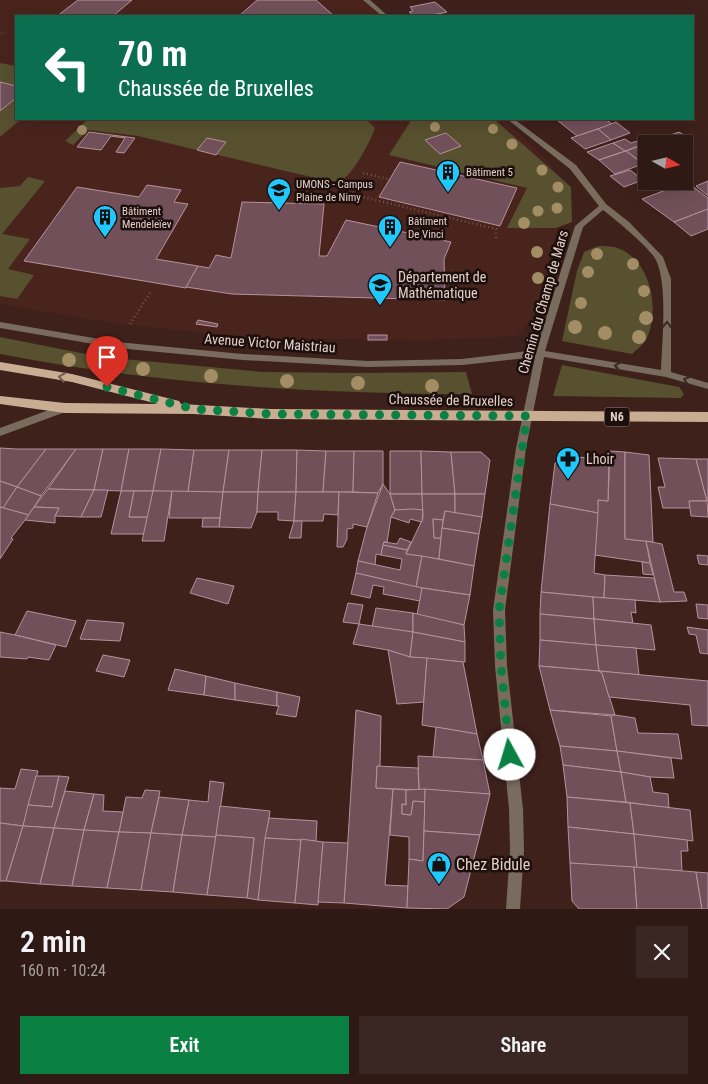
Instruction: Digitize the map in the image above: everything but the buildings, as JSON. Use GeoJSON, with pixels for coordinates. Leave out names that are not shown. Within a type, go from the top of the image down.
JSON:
{"type":"FeatureCollection","features":[{"type":"Feature","properties":{"kind":"main road","name":"N6"},"geometry":{"type":"LineString","coordinates":[[0,366],[72,378],[194,409]]}},
{"type":"Feature","properties":{"kind":"main road","name":"N6"},"geometry":{"type":"LineString","coordinates":[[0,400],[65,408],[194,409]]}},
{"type":"Feature","properties":{"kind":"main road","name":"Chaussée de Bruxelles"},"geometry":{"type":"LineString","coordinates":[[194,409],[270,414],[708,417]]}},
{"type":"Feature","properties":{"kind":"street"},"geometry":{"type":"LineString","coordinates":[[366,0],[384,15]]}},
{"type":"Feature","properties":{"kind":"street"},"geometry":{"type":"LineString","coordinates":[[511,120],[573,167],[603,206],[659,257],[668,279],[666,374]]}},
{"type":"Feature","properties":{"kind":"street","name":"Chemin du Champ de Mars"},"geometry":{"type":"LineString","coordinates":[[513,909],[517,850],[516,809],[501,666],[499,610],[527,416],[540,353],[579,226],[603,206]]}},
{"type":"Feature","properties":{"kind":"street","name":"Avenue Victor Maistriau"},"geometry":{"type":"LineString","coordinates":[[0,325],[117,345],[243,357],[368,364],[462,362],[540,353]]}},
{"type":"Feature","properties":{"kind":"street"},"geometry":{"type":"LineString","coordinates":[[540,353],[666,374],[708,386]]}},
{"type":"Feature","properties":{"kind":"street"},"geometry":{"type":"LineString","coordinates":[[0,432],[65,408]]}},
{"type":"Feature","properties":{"kind":"path"},"geometry":{"type":"LineString","coordinates":[[0,34],[8,31]]}},
{"type":"Feature","properties":{"kind":"path"},"geometry":{"type":"LineString","coordinates":[[362,173],[389,179]]}},
{"type":"Feature","properties":{"kind":"path"},"geometry":{"type":"LineString","coordinates":[[346,188],[359,196],[496,229],[496,240]]}},
{"type":"Feature","properties":{"kind":"path"},"geometry":{"type":"LineString","coordinates":[[117,345],[150,293]]}},
{"type":"Feature","properties":{"kind":"shaded area","name":"UMONS - Campus Plaine de Nimy"},"geometry":{"type":"Polygon","coordinates":[[[0,0],[366,0],[384,15],[15,15],[15,120],[504,120],[550,163],[562,189],[556,233],[534,317],[517,336],[426,340],[250,338],[113,323],[0,304],[0,0]]]}},
{"type":"Feature","properties":{"kind":"shaded area"},"geometry":{"type":"Polygon","coordinates":[[[0,63],[15,66],[15,86],[0,82],[0,63]]]}},
{"type":"Feature","properties":{"kind":"shaded area"},"geometry":{"type":"Polygon","coordinates":[[[15,99],[15,120],[20,120],[0,137],[0,111],[15,99]]]}},
{"type":"Feature","properties":{"kind":"shaded area"},"geometry":{"type":"Polygon","coordinates":[[[87,120],[367,120],[375,128],[370,141],[355,166],[340,181],[324,180],[138,136],[88,130],[73,145],[65,141],[87,120]]]}},
{"type":"Feature","properties":{"kind":"shaded area"},"geometry":{"type":"Polygon","coordinates":[[[409,120],[495,120],[571,187],[572,222],[556,228],[507,228],[527,188],[389,155],[410,122],[409,120]]]}},
{"type":"Feature","properties":{"kind":"shaded area"},"geometry":{"type":"Polygon","coordinates":[[[28,177],[45,181],[2,234],[30,239],[8,269],[34,275],[17,299],[0,296],[0,188],[20,186],[28,177]]]}},
{"type":"Feature","properties":{"kind":"shaded area"},"geometry":{"type":"Polygon","coordinates":[[[598,246],[614,247],[627,253],[637,262],[650,286],[653,314],[650,328],[645,342],[632,354],[562,341],[577,271],[584,252],[598,246]]]}},
{"type":"Feature","properties":{"kind":"shaded area"},"geometry":{"type":"Polygon","coordinates":[[[0,337],[101,357],[263,372],[466,372],[472,394],[413,394],[294,389],[176,380],[117,373],[0,354],[0,337]]]}},
{"type":"Feature","properties":{"kind":"shaded area"},"geometry":{"type":"Polygon","coordinates":[[[562,365],[679,387],[684,394],[681,398],[553,396],[562,365]]]}},
{"type":"Feature","properties":{"kind":"place","name":"Bâtiment 5"},"geometry":{"type":"Point","coordinates":[448,193]}},
{"type":"Feature","properties":{"kind":"place","name":"UMONS - Campus Plaine de Nimy"},"geometry":{"type":"Point","coordinates":[279,211]}},
{"type":"Feature","properties":{"kind":"place","name":"Bâtiment Mendeleïev"},"geometry":{"type":"Point","coordinates":[105,238]}},
{"type":"Feature","properties":{"kind":"place","name":"Bâtiment De Vinci"},"geometry":{"type":"Point","coordinates":[390,248]}},
{"type":"Feature","properties":{"kind":"place","name":"Département de Mathématique"},"geometry":{"type":"Point","coordinates":[380,306]}},
{"type":"Feature","properties":{"kind":"place","name":"Lhoir"},"geometry":{"type":"Point","coordinates":[568,480]}},
{"type":"Feature","properties":{"kind":"place","name":"Chez Bidule"},"geometry":{"type":"Point","coordinates":[439,885]}},
{"type":"Feature","properties":{"kind":"route"},"geometry":{"type":"LineString","coordinates":[[107,387],[194,409],[270,414],[527,416],[499,610],[501,666],[510,755]]}}]}
